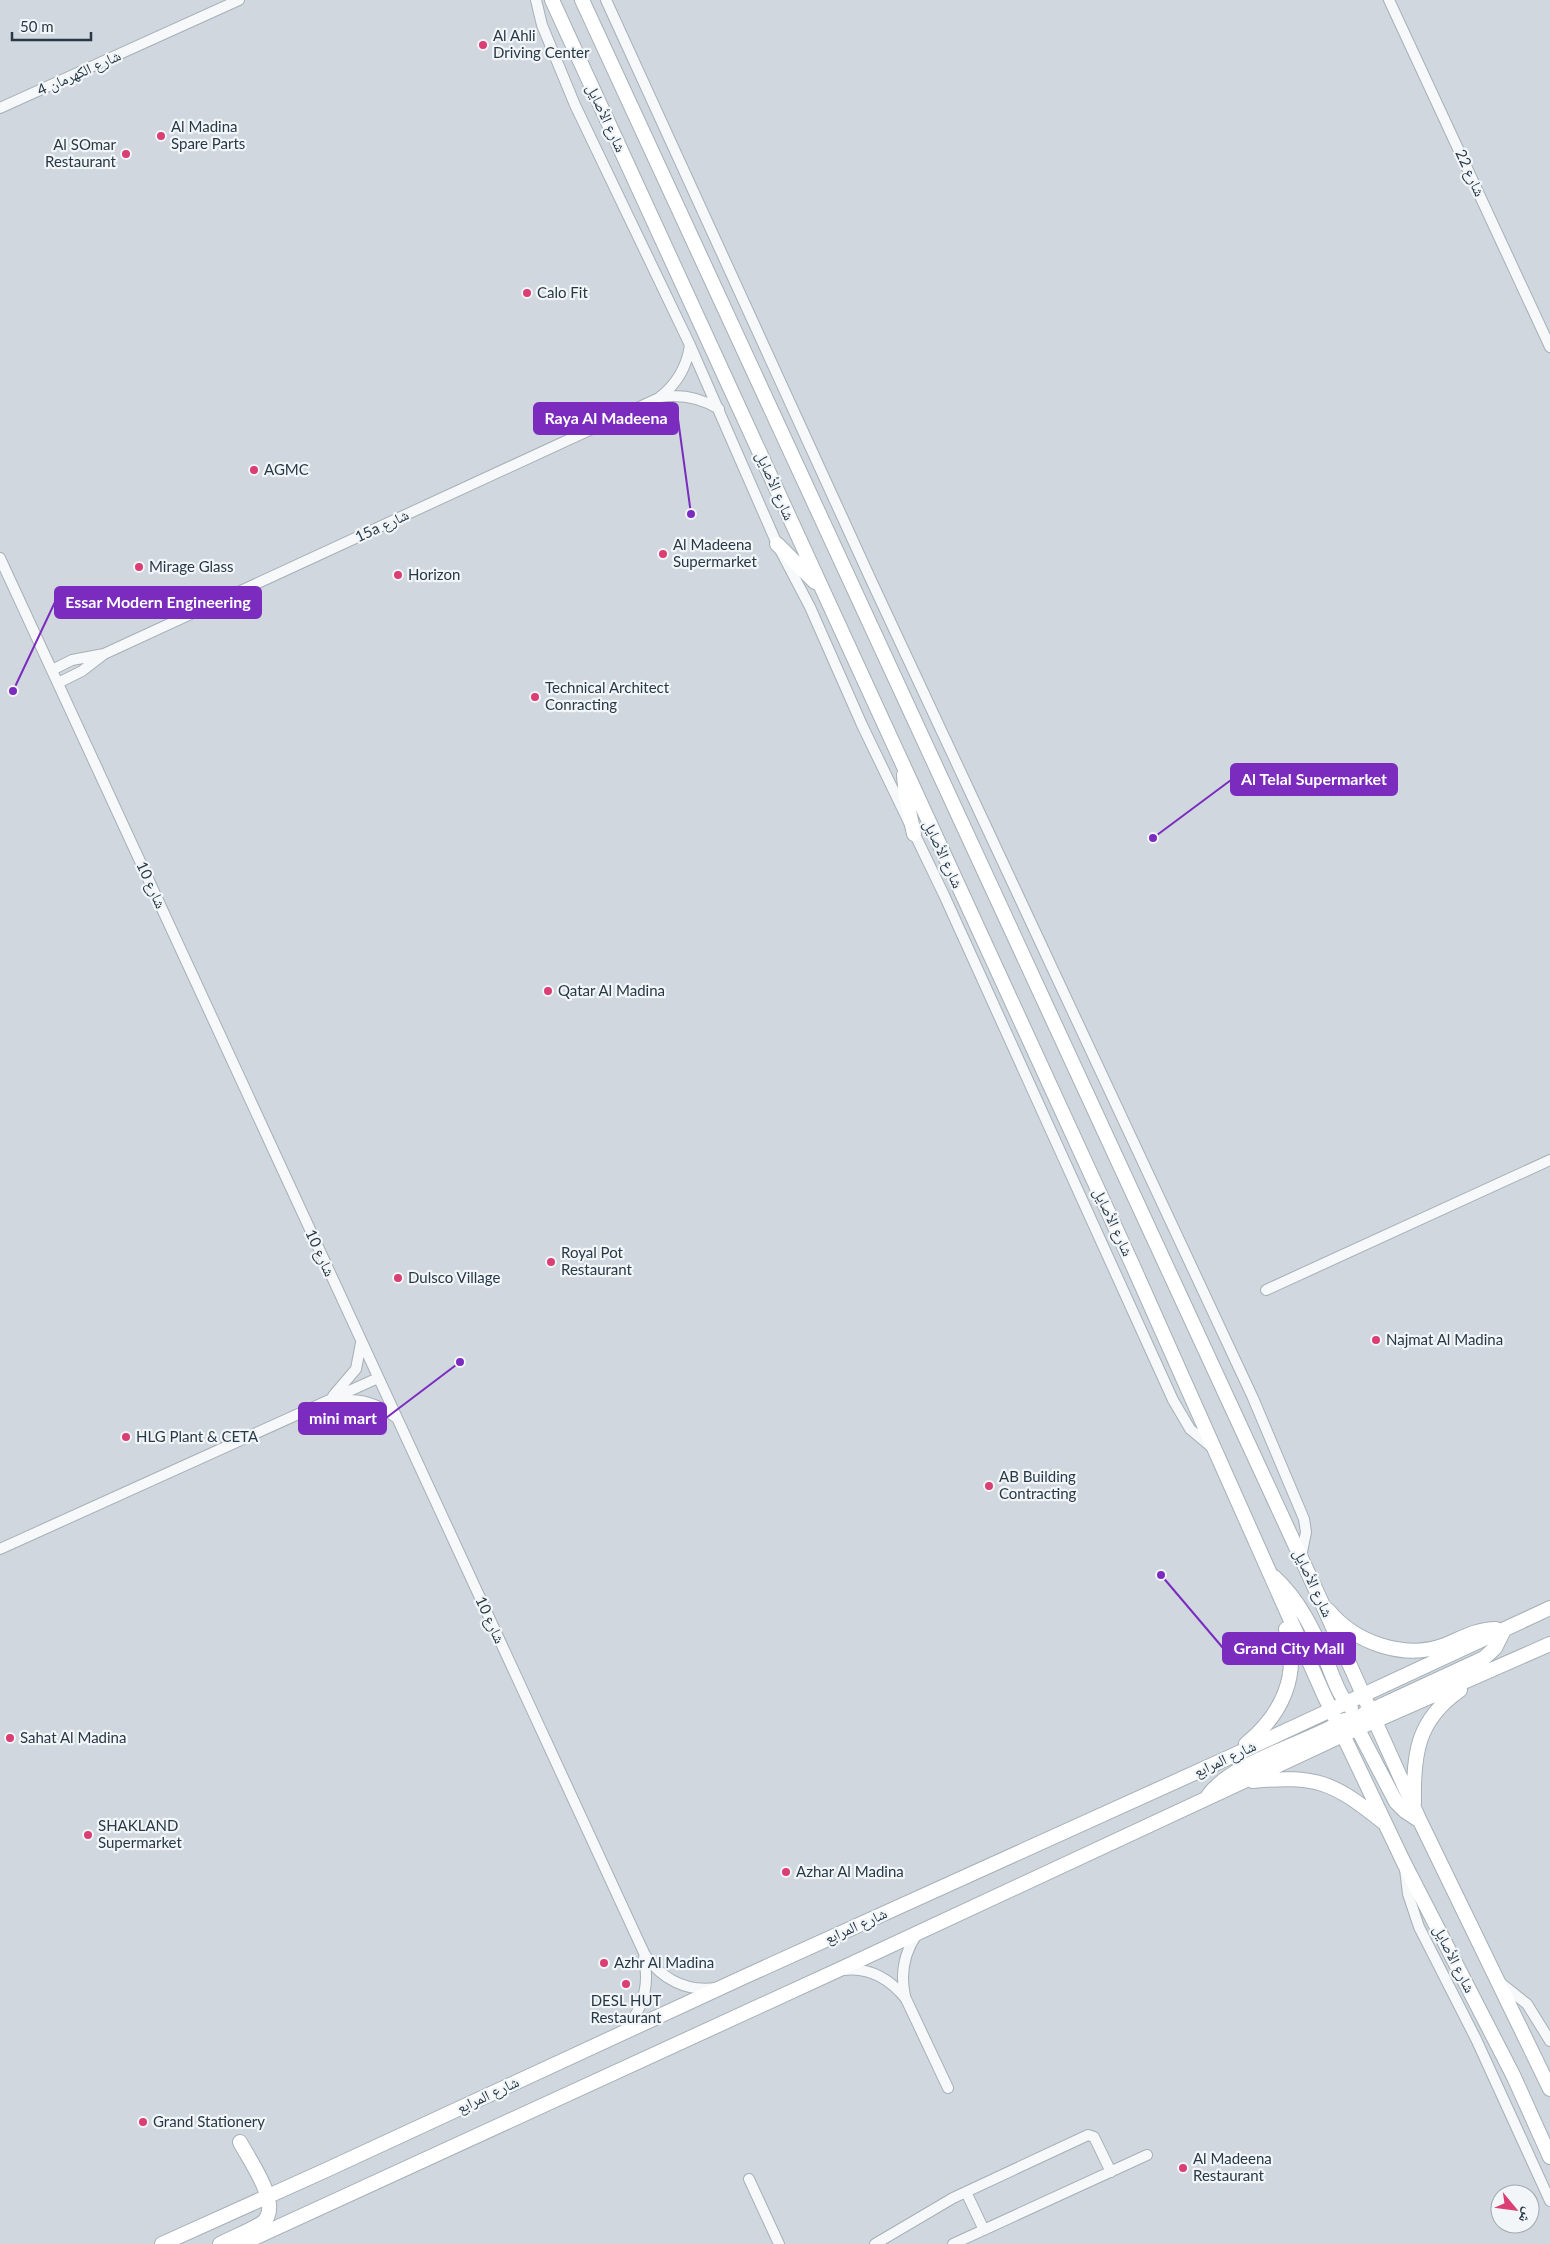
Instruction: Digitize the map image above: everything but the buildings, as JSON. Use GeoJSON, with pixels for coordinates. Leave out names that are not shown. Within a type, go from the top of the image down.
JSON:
{"type":"FeatureCollection","features":[{"type":"Feature","properties":{"kind":"main road","name":"شارع الأصايل"},"geometry":{"type":"LineString","coordinates":[[552,0],[1125,1248],[1331,1710],[1355,1719],[1417,1814],[1550,2089]]}},
{"type":"Feature","properties":{"kind":"main road","name":"شارع الأصايل"},"geometry":{"type":"LineString","coordinates":[[582,0],[1321,1600],[1363,1696]]}},
{"type":"Feature","properties":{"kind":"main road"},"geometry":{"type":"LineString","coordinates":[[777,544],[821,588]]}},
{"type":"Feature","properties":{"kind":"main road"},"geometry":{"type":"LineString","coordinates":[[904,767],[906,797],[914,834]]}},
{"type":"Feature","properties":{"kind":"main road"},"geometry":{"type":"LineString","coordinates":[[1268,1571],[1289,1592],[1306,1616],[1355,1719]]}},
{"type":"Feature","properties":{"kind":"main road"},"geometry":{"type":"LineString","coordinates":[[1232,1756],[1268,1723],[1281,1705],[1289,1683],[1291,1646],[1268,1571]]}},
{"type":"Feature","properties":{"kind":"main road"},"geometry":{"type":"LineString","coordinates":[[1206,1799],[1221,1780],[1237,1770],[1355,1719],[1484,1658],[1495,1648],[1504,1630],[1478,1631],[1431,1648],[1399,1649],[1378,1644],[1352,1631],[1330,1612],[1321,1600]]}},
{"type":"Feature","properties":{"kind":"main road","name":"شارع المرابع"},"geometry":{"type":"LineString","coordinates":[[1355,1719],[1363,1696],[1550,1608]]}},
{"type":"Feature","properties":{"kind":"main road","name":"شارع المرابع"},"geometry":{"type":"LineString","coordinates":[[241,2244],[1242,1783],[1355,1719],[1479,1677],[1550,1644]]}},
{"type":"Feature","properties":{"kind":"main road"},"geometry":{"type":"LineString","coordinates":[[1417,1814],[1414,1761],[1424,1730],[1442,1704],[1479,1677]]}},
{"type":"Feature","properties":{"kind":"main road","name":"شارع المرابع"},"geometry":{"type":"LineString","coordinates":[[162,2244],[722,1986],[1331,1710]]}},
{"type":"Feature","properties":{"kind":"main road","name":"شارع الأصايل"},"geometry":{"type":"LineString","coordinates":[[1355,1719],[1386,1824],[1404,1863],[1513,2075],[1550,2157]]}},
{"type":"Feature","properties":{"kind":"main road"},"geometry":{"type":"LineString","coordinates":[[1242,1783],[1290,1778],[1324,1783],[1344,1792],[1386,1824]]}},
{"type":"Feature","properties":{"kind":"main road"},"geometry":{"type":"LineString","coordinates":[[220,2244],[265,2220],[270,2209],[268,2196],[240,2142]]}},
{"type":"Feature","properties":{"kind":"street","name":"شارع الكهرمان 4"},"geometry":{"type":"LineString","coordinates":[[0,108],[239,0]]}},
{"type":"Feature","properties":{"kind":"street"},"geometry":{"type":"LineString","coordinates":[[536,0],[542,25],[571,97],[690,345],[777,544],[810,608],[1177,1410],[1194,1433],[1215,1450]]}},
{"type":"Feature","properties":{"kind":"street"},"geometry":{"type":"LineString","coordinates":[[606,0],[871,580],[1253,1398],[1304,1518],[1306,1532],[1301,1557]]}},
{"type":"Feature","properties":{"kind":"street","name":"شارع 22"},"geometry":{"type":"LineString","coordinates":[[1390,0],[1550,347]]}},
{"type":"Feature","properties":{"kind":"street","name":"15a شارع"},"geometry":{"type":"LineString","coordinates":[[660,398],[678,379],[686,362],[690,345]]}},
{"type":"Feature","properties":{"kind":"street","name":"15a شارع"},"geometry":{"type":"LineString","coordinates":[[58,684],[82,671],[104,654],[660,398],[686,396],[703,401],[719,409]]}},
{"type":"Feature","properties":{"kind":"street","name":"شارع 10"},"geometry":{"type":"LineString","coordinates":[[0,558],[641,1947],[657,1970],[672,1981],[697,1988],[722,1986]]}},
{"type":"Feature","properties":{"kind":"street","name":"15a شارع"},"geometry":{"type":"LineString","coordinates":[[52,670],[72,660],[104,654]]}},
{"type":"Feature","properties":{"kind":"street"},"geometry":{"type":"LineString","coordinates":[[1266,1290],[1550,1160]]}},
{"type":"Feature","properties":{"kind":"street"},"geometry":{"type":"LineString","coordinates":[[328,1401],[356,1369],[362,1342]]}},
{"type":"Feature","properties":{"kind":"street"},"geometry":{"type":"LineString","coordinates":[[0,1549],[378,1378]]}},
{"type":"Feature","properties":{"kind":"street"},"geometry":{"type":"LineString","coordinates":[[328,1401],[363,1401],[381,1407],[396,1418]]}},
{"type":"Feature","properties":{"kind":"street"},"geometry":{"type":"LineString","coordinates":[[1404,1863],[1408,1894],[1419,1927],[1476,2039],[1550,2201]]}},
{"type":"Feature","properties":{"kind":"street"},"geometry":{"type":"LineString","coordinates":[[918,1933],[911,1943],[903,1965],[902,1976],[906,1999],[948,2088]]}},
{"type":"Feature","properties":{"kind":"street","name":"شارع 10"},"geometry":{"type":"LineString","coordinates":[[619,2035],[635,2016],[644,1999],[647,1972],[641,1947]]}},
{"type":"Feature","properties":{"kind":"street"},"geometry":{"type":"LineString","coordinates":[[836,1971],[858,1969],[879,1975],[890,1981],[906,1999]]}},
{"type":"Feature","properties":{"kind":"street"},"geometry":{"type":"LineString","coordinates":[[1498,1981],[1527,2004],[1550,2041]]}},
{"type":"Feature","properties":{"kind":"street"},"geometry":{"type":"LineString","coordinates":[[876,2244],[892,2240],[966,2192],[1088,2135],[1094,2137],[1111,2172]]}},
{"type":"Feature","properties":{"kind":"street"},"geometry":{"type":"LineString","coordinates":[[953,2244],[1147,2156]]}},
{"type":"Feature","properties":{"kind":"street"},"geometry":{"type":"LineString","coordinates":[[748,2179],[778,2244]]}},
{"type":"Feature","properties":{"kind":"street"},"geometry":{"type":"LineString","coordinates":[[966,2192],[984,2230]]}},
{"type":"Feature","properties":{"kind":"shaded area"},"geometry":{"type":"Polygon","coordinates":[[[0,0],[1550,0],[1550,2244],[0,2244],[0,0]]]}},
{"type":"Feature","properties":{"kind":"place","name":"Al Ahli Driving Center"},"geometry":{"type":"Point","coordinates":[483,45]}},
{"type":"Feature","properties":{"kind":"place","name":"Al Madina Spare Parts"},"geometry":{"type":"Point","coordinates":[161,136]}},
{"type":"Feature","properties":{"kind":"place","name":"Al SOmar Restaurant"},"geometry":{"type":"Point","coordinates":[126,154]}},
{"type":"Feature","properties":{"kind":"place","name":"Calo Fit"},"geometry":{"type":"Point","coordinates":[527,293]}},
{"type":"Feature","properties":{"kind":"place","name":"AGMC"},"geometry":{"type":"Point","coordinates":[254,470]}},
{"type":"Feature","properties":{"kind":"place","name":"Raya Al Madeena"},"geometry":{"type":"Point","coordinates":[691,514]}},
{"type":"Feature","properties":{"kind":"place","name":"Al Madeena Supermarket"},"geometry":{"type":"Point","coordinates":[663,554]}},
{"type":"Feature","properties":{"kind":"place","name":"Mirage Glass"},"geometry":{"type":"Point","coordinates":[139,567]}},
{"type":"Feature","properties":{"kind":"place","name":"Horizon"},"geometry":{"type":"Point","coordinates":[398,575]}},
{"type":"Feature","properties":{"kind":"place","name":"Essar Modern Engineering"},"geometry":{"type":"Point","coordinates":[13,691]}},
{"type":"Feature","properties":{"kind":"place","name":"Technical Architect Conracting"},"geometry":{"type":"Point","coordinates":[535,697]}},
{"type":"Feature","properties":{"kind":"place","name":"Al Telal Supermarket"},"geometry":{"type":"Point","coordinates":[1153,838]}},
{"type":"Feature","properties":{"kind":"place","name":"Qatar Al Madina"},"geometry":{"type":"Point","coordinates":[548,991]}},
{"type":"Feature","properties":{"kind":"place","name":"Royal Pot Restaurant"},"geometry":{"type":"Point","coordinates":[551,1262]}},
{"type":"Feature","properties":{"kind":"place","name":"Dulsco Village"},"geometry":{"type":"Point","coordinates":[398,1278]}},
{"type":"Feature","properties":{"kind":"place","name":"Najmat Al Madina"},"geometry":{"type":"Point","coordinates":[1376,1340]}},
{"type":"Feature","properties":{"kind":"place","name":"mini mart"},"geometry":{"type":"Point","coordinates":[460,1362]}},
{"type":"Feature","properties":{"kind":"place","name":"HLG Plant & CETA"},"geometry":{"type":"Point","coordinates":[126,1437]}},
{"type":"Feature","properties":{"kind":"place","name":"AB Building Contracting"},"geometry":{"type":"Point","coordinates":[989,1486]}},
{"type":"Feature","properties":{"kind":"place","name":"Grand City Mall"},"geometry":{"type":"Point","coordinates":[1161,1575]}},
{"type":"Feature","properties":{"kind":"place","name":"Sahat Al Madina"},"geometry":{"type":"Point","coordinates":[10,1738]}},
{"type":"Feature","properties":{"kind":"place","name":"SHAKLAND Supermarket"},"geometry":{"type":"Point","coordinates":[88,1835]}},
{"type":"Feature","properties":{"kind":"place","name":"Azhar Al Madina"},"geometry":{"type":"Point","coordinates":[786,1872]}},
{"type":"Feature","properties":{"kind":"place","name":"Azhr Al Madina"},"geometry":{"type":"Point","coordinates":[604,1963]}},
{"type":"Feature","properties":{"kind":"place","name":"DESL HUT Restaurant"},"geometry":{"type":"Point","coordinates":[626,1984]}},
{"type":"Feature","properties":{"kind":"place","name":"Grand Stationery"},"geometry":{"type":"Point","coordinates":[143,2122]}},
{"type":"Feature","properties":{"kind":"place","name":"Al Madeena Restaurant"},"geometry":{"type":"Point","coordinates":[1183,2168]}}]}
